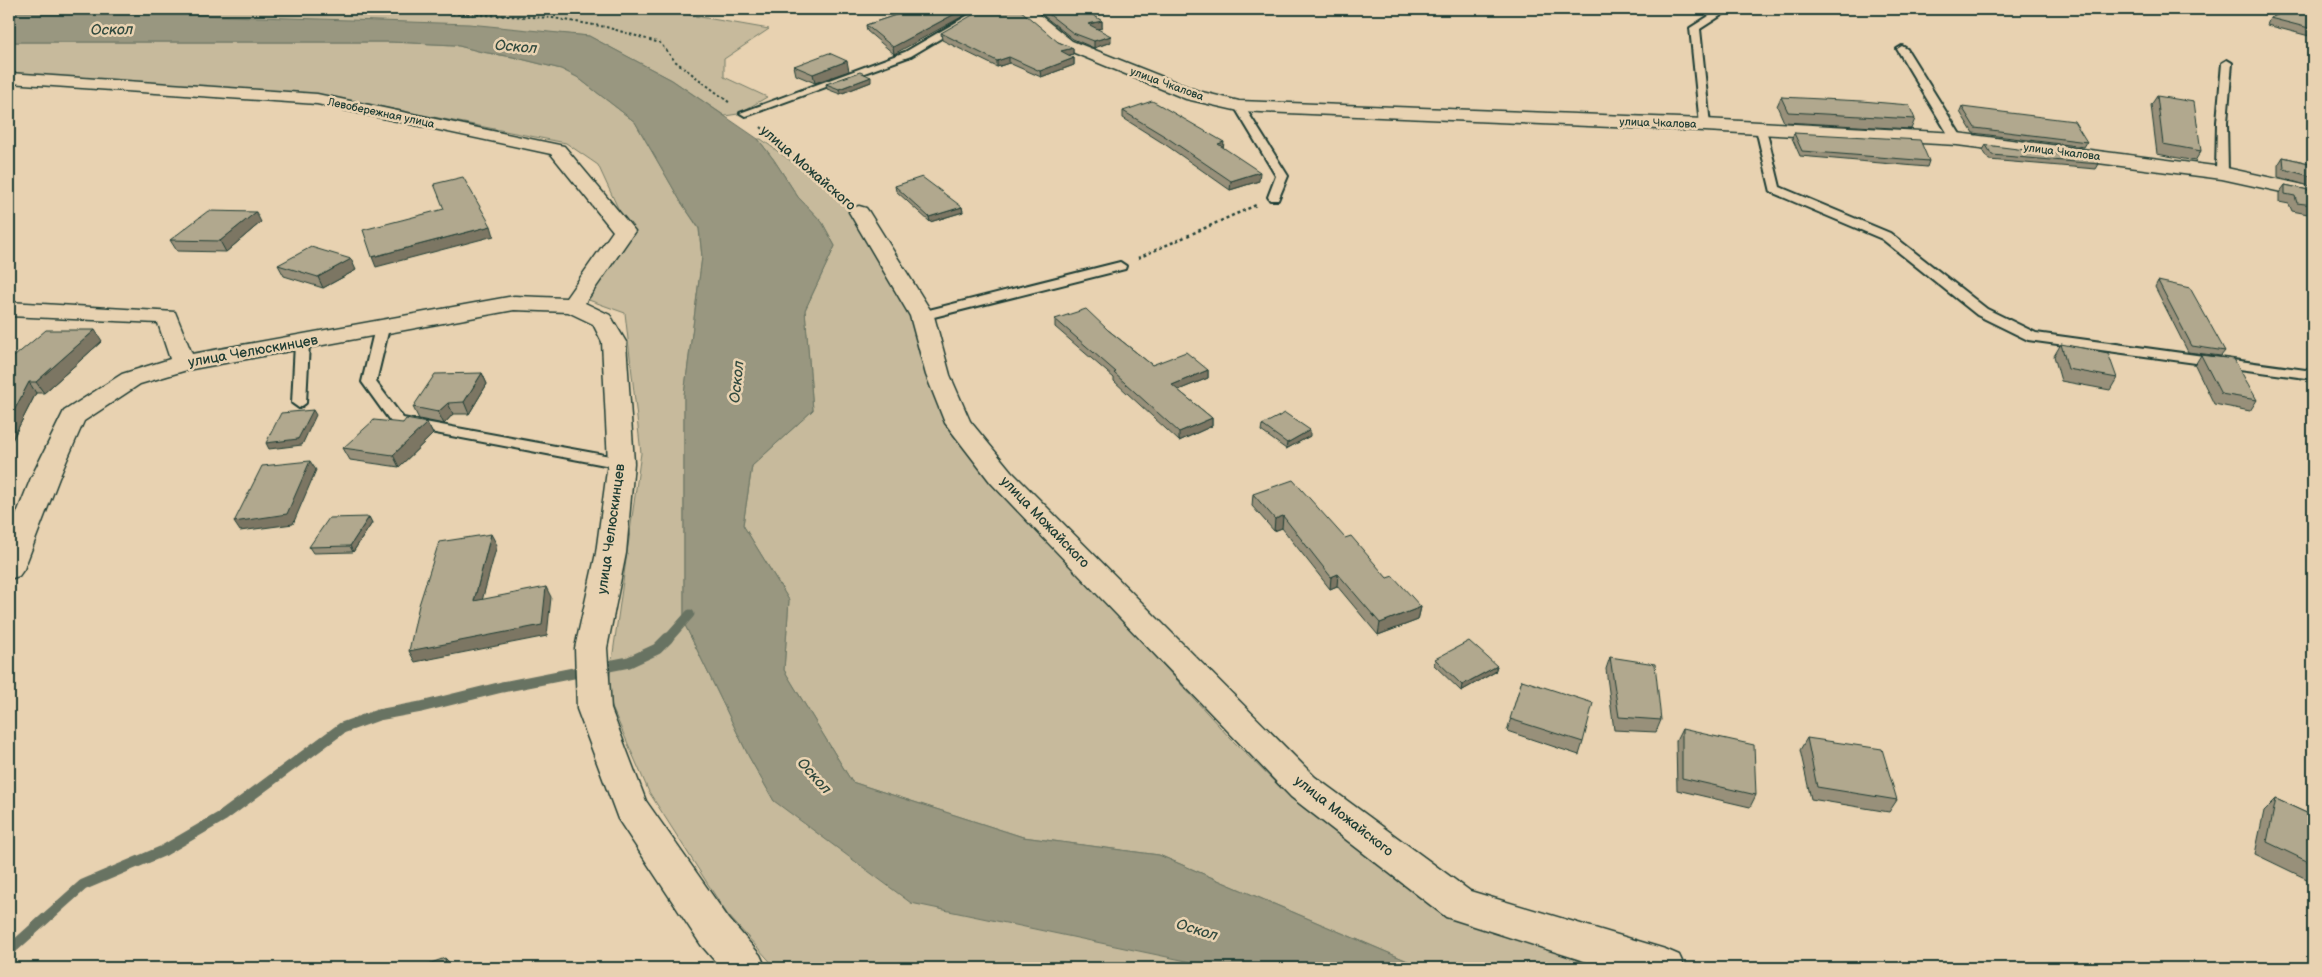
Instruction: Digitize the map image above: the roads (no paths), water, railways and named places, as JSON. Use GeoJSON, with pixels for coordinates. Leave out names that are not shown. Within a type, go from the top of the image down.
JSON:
{"type":"FeatureCollection","features":[{"type":"Feature","properties":{"kind":"street","name":"улица Чкалова"},"geometry":{"type":"LineString","coordinates":[[1023,9],[1066,44],[1192,95],[1239,106],[1704,125],[1957,139],[2222,173],[2313,193]]}},
{"type":"Feature","properties":{"kind":"street","name":"Левобережная улица"},"geometry":{"type":"LineString","coordinates":[[9,78],[317,99],[556,150],[624,231],[572,305]]}},
{"type":"Feature","properties":{"kind":"street","name":"улица Можайского"},"geometry":{"type":"LineString","coordinates":[[859,212],[922,316],[938,375],[958,423],[1001,477],[1303,787],[1459,905],[1665,968]]}},
{"type":"Feature","properties":{"kind":"street","name":"улица Челюскинцев"},"geometry":{"type":"LineString","coordinates":[[9,570],[45,478],[73,417],[132,379],[183,363],[302,343],[514,303],[572,305],[602,320],[614,342],[621,463],[610,553],[592,660],[594,710],[631,808],[716,932],[746,968]]}},
{"type":"Feature","properties":{"kind":"street"},"geometry":{"type":"LineString","coordinates":[[9,309],[167,317],[183,363]]}},
{"type":"Feature","properties":{"kind":"lane","name":"улица Можайского"},"geometry":{"type":"LineString","coordinates":[[745,113],[908,54],[985,9]]}},
{"type":"Feature","properties":{"kind":"lane"},"geometry":{"type":"LineString","coordinates":[[1704,125],[1695,28],[1726,9]]}},
{"type":"Feature","properties":{"kind":"lane"},"geometry":{"type":"LineString","coordinates":[[1902,49],[1957,139]]}},
{"type":"Feature","properties":{"kind":"lane"},"geometry":{"type":"LineString","coordinates":[[2222,173],[2222,122],[2228,63]]}},
{"type":"Feature","properties":{"kind":"lane"},"geometry":{"type":"LineString","coordinates":[[1239,106],[1282,176],[1274,197]]}},
{"type":"Feature","properties":{"kind":"lane"},"geometry":{"type":"LineString","coordinates":[[1761,128],[1775,189],[1886,236],[1982,312],[2033,337],[2313,375]]}},
{"type":"Feature","properties":{"kind":"lane"},"geometry":{"type":"LineString","coordinates":[[922,316],[1120,266]]}},
{"type":"Feature","properties":{"kind":"lane"},"geometry":{"type":"LineString","coordinates":[[382,328],[369,382],[398,422],[621,463]]}},
{"type":"Feature","properties":{"kind":"lane"},"geometry":{"type":"LineString","coordinates":[[299,403],[302,343]]}},
{"type":"Feature","properties":{"kind":"water","name":"Оскол"},"geometry":{"type":"Polygon","coordinates":[[[9,11],[469,24],[589,36],[672,80],[758,139],[798,197],[822,222],[835,246],[805,310],[813,410],[752,466],[743,525],[789,600],[784,670],[852,782],[1023,837],[1159,855],[1424,968],[1204,968],[1191,962],[911,903],[774,801],[749,757],[684,623],[684,395],[702,257],[699,228],[681,202],[635,122],[577,77],[561,69],[455,45],[391,42],[9,42],[9,11]]]}},
{"type":"Feature","properties":{"kind":"waterway"},"geometry":{"type":"LineString","coordinates":[[667,640],[690,614]]}},
{"type":"Feature","properties":{"kind":"waterway"},"geometry":{"type":"LineString","coordinates":[[9,951],[83,885],[163,851],[223,816],[342,728],[378,715],[421,707],[502,687],[629,662],[657,649],[668,638]]}}]}
